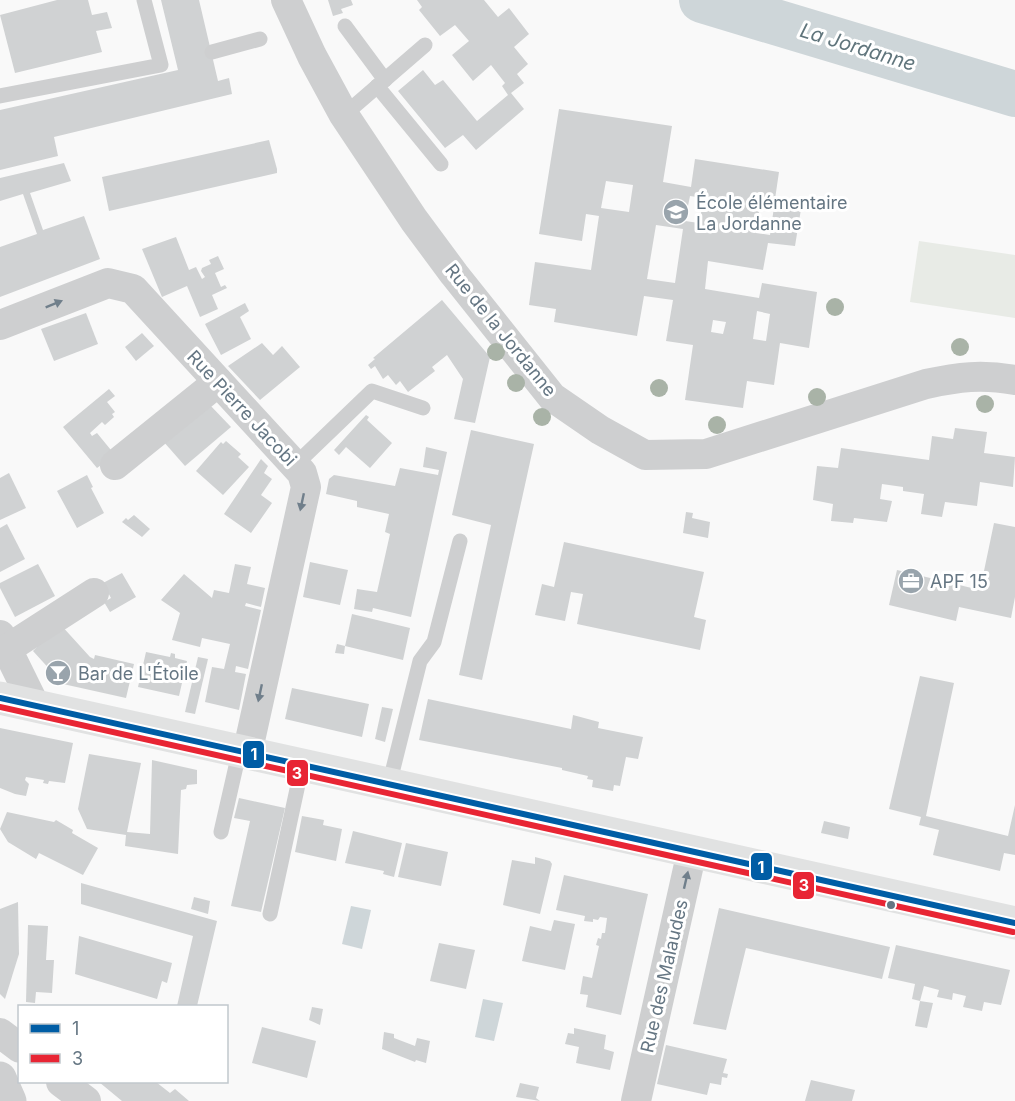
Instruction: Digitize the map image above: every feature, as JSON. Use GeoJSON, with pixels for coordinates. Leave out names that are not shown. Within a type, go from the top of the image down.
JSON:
{"type":"FeatureCollection","features":[{"type":"Feature","properties":{"kind":"main road"},"geometry":{"type":"LineString","coordinates":[[0,698],[1015,923]]}},
{"type":"Feature","properties":{"kind":"street","name":"Rue de la Jordanne"},"geometry":{"type":"LineString","coordinates":[[286,0],[312,56],[344,115],[428,238],[552,397],[600,430],[645,455],[706,454],[926,384],[989,375],[1015,380]]}},
{"type":"Feature","properties":{"kind":"street","name":"Rue Pierre Jacobi"},"geometry":{"type":"LineString","coordinates":[[0,326],[108,283],[133,290],[302,473],[306,487],[243,753]]}},
{"type":"Feature","properties":{"kind":"street"},"geometry":{"type":"LineString","coordinates":[[116,465],[218,382]]}},
{"type":"Feature","properties":{"kind":"street"},"geometry":{"type":"LineString","coordinates":[[35,706],[3,642],[94,593]]}},
{"type":"Feature","properties":{"kind":"street","name":"Rue des Malaudes"},"geometry":{"type":"LineString","coordinates":[[636,1101],[692,850]]}},
{"type":"Feature","properties":{"kind":"street"},"geometry":{"type":"LineString","coordinates":[[0,1033],[18,1046]]}},
{"type":"Feature","properties":{"kind":"street"},"geometry":{"type":"LineString","coordinates":[[0,1078],[10,1101]]}},
{"type":"Feature","properties":{"kind":"street"},"geometry":{"type":"LineString","coordinates":[[62,1083],[86,1101]]}},
{"type":"Feature","properties":{"kind":"lane"},"geometry":{"type":"LineString","coordinates":[[0,96],[169,63],[144,0]]}},
{"type":"Feature","properties":{"kind":"lane"},"geometry":{"type":"LineString","coordinates":[[345,26],[381,83],[441,164]]}},
{"type":"Feature","properties":{"kind":"lane"},"geometry":{"type":"LineString","coordinates":[[212,52],[260,39]]}},
{"type":"Feature","properties":{"kind":"lane"},"geometry":{"type":"LineString","coordinates":[[344,115],[425,45]]}},
{"type":"Feature","properties":{"kind":"lane"},"geometry":{"type":"LineString","coordinates":[[295,465],[372,391],[423,408]]}},
{"type":"Feature","properties":{"kind":"lane"},"geometry":{"type":"LineString","coordinates":[[389,785],[420,661],[434,642],[460,541]]}},
{"type":"Feature","properties":{"kind":"lane"},"geometry":{"type":"LineString","coordinates":[[221,832],[243,753]]}},
{"type":"Feature","properties":{"kind":"lane"},"geometry":{"type":"LineString","coordinates":[[270,914],[302,766]]}},
{"type":"Feature","properties":{"kind":"shaded area"},"geometry":{"type":"Polygon","coordinates":[[[919,241],[1015,255],[1015,318],[910,302],[919,241]]]}},
{"type":"Feature","properties":{"kind":"shaded area"},"geometry":{"type":"Polygon","coordinates":[[[351,906],[371,910],[362,949],[342,944],[351,906]]]}},
{"type":"Feature","properties":{"kind":"shaded area"},"geometry":{"type":"Polygon","coordinates":[[[483,999],[503,1003],[494,1041],[475,1037],[483,999]]]}},
{"type":"Feature","properties":{"kind":"building"},"geometry":{"type":"Polygon","coordinates":[[[57,0],[88,0],[92,15],[107,12],[112,28],[96,31],[102,52],[15,73],[0,15],[57,0]]]}},
{"type":"Feature","properties":{"kind":"building"},"geometry":{"type":"Polygon","coordinates":[[[161,0],[199,0],[218,81],[229,78],[232,94],[54,137],[58,156],[0,170],[0,110],[178,70],[161,0]]]}},
{"type":"Feature","properties":{"kind":"building"},"geometry":{"type":"Polygon","coordinates":[[[328,0],[351,0],[353,5],[341,9],[343,13],[333,16],[328,0]]]}},
{"type":"Feature","properties":{"kind":"building"},"geometry":{"type":"Polygon","coordinates":[[[417,0],[484,0],[498,17],[509,8],[529,34],[514,47],[528,64],[517,74],[524,83],[511,93],[524,109],[476,150],[463,135],[445,148],[398,91],[423,70],[435,85],[443,80],[477,121],[508,95],[502,86],[505,83],[491,65],[473,81],[452,55],[469,41],[455,25],[440,36],[419,10],[422,7],[417,0]]]}},
{"type":"Feature","properties":{"kind":"building"},"geometry":{"type":"Polygon","coordinates":[[[559,109],[672,126],[663,182],[691,187],[695,159],[779,172],[775,199],[802,203],[795,246],[768,243],[763,270],[708,261],[705,289],[759,298],[762,283],[817,292],[809,348],[780,343],[774,385],[747,381],[743,408],[685,400],[693,345],[666,341],[673,300],[644,296],[637,336],[554,322],[556,309],[529,305],[535,262],[591,270],[599,216],[586,214],[582,241],[539,234],[559,109]],[[606,181],[601,208],[629,212],[633,185],[606,181]],[[690,196],[685,221],[699,223],[704,198],[690,196]],[[760,205],[756,233],[770,235],[774,207],[760,205]],[[656,225],[647,279],[675,283],[683,229],[656,225]],[[757,311],[753,339],[766,341],[770,314],[757,311]],[[713,320],[711,332],[723,334],[726,322],[713,320]]]}},
{"type":"Feature","properties":{"kind":"building"},"geometry":{"type":"Polygon","coordinates":[[[269,140],[277,173],[109,211],[102,177],[269,140]]]}},
{"type":"Feature","properties":{"kind":"building"},"geometry":{"type":"Polygon","coordinates":[[[64,163],[71,181],[30,193],[43,230],[84,216],[100,259],[0,297],[0,247],[37,234],[23,194],[0,201],[0,178],[64,163]]]}},
{"type":"Feature","properties":{"kind":"building"},"geometry":{"type":"Polygon","coordinates":[[[176,237],[189,270],[196,267],[202,279],[205,277],[201,271],[202,268],[211,264],[209,260],[218,256],[224,269],[215,273],[221,287],[225,285],[227,288],[212,295],[218,309],[200,317],[187,286],[162,297],[142,249],[176,237]]]}},
{"type":"Feature","properties":{"kind":"building"},"geometry":{"type":"Polygon","coordinates":[[[442,300],[490,357],[475,423],[454,419],[463,379],[447,355],[432,367],[435,371],[408,392],[400,381],[396,385],[388,375],[383,379],[375,366],[371,369],[368,365],[375,359],[373,358],[442,300]]]}},
{"type":"Feature","properties":{"kind":"building"},"geometry":{"type":"Polygon","coordinates":[[[245,303],[249,311],[240,317],[251,339],[221,355],[205,324],[245,303]]]}},
{"type":"Feature","properties":{"kind":"building"},"geometry":{"type":"Polygon","coordinates":[[[86,313],[98,344],[54,361],[41,329],[86,313]]]}},
{"type":"Feature","properties":{"kind":"building"},"geometry":{"type":"Polygon","coordinates":[[[142,333],[154,346],[136,361],[125,347],[142,333]]]}},
{"type":"Feature","properties":{"kind":"building"},"geometry":{"type":"Polygon","coordinates":[[[262,343],[273,355],[282,346],[300,367],[260,400],[228,366],[262,343]]]}},
{"type":"Feature","properties":{"kind":"building"},"geometry":{"type":"Polygon","coordinates":[[[109,389],[115,396],[107,402],[115,412],[112,414],[114,417],[105,425],[102,422],[90,433],[92,436],[97,433],[115,455],[97,468],[63,427],[109,389]]]}},
{"type":"Feature","properties":{"kind":"building"},"geometry":{"type":"Polygon","coordinates":[[[208,403],[231,427],[185,466],[163,441],[208,403]]]}},
{"type":"Feature","properties":{"kind":"building"},"geometry":{"type":"Polygon","coordinates":[[[366,415],[369,417],[367,420],[392,443],[370,468],[346,447],[339,455],[334,450],[366,415]]]}},
{"type":"Feature","properties":{"kind":"building"},"geometry":{"type":"Polygon","coordinates":[[[955,428],[987,432],[984,453],[1015,457],[1013,487],[980,482],[977,506],[945,502],[942,517],[921,514],[924,494],[903,491],[903,487],[882,484],[880,499],[892,501],[887,522],[854,518],[853,523],[831,521],[833,504],[813,500],[817,466],[838,468],[841,448],[929,460],[932,436],[953,439],[955,428]]]}},
{"type":"Feature","properties":{"kind":"building"},"geometry":{"type":"Polygon","coordinates":[[[471,430],[534,444],[482,680],[459,675],[491,525],[452,515],[471,430]]]}},
{"type":"Feature","properties":{"kind":"building"},"geometry":{"type":"Polygon","coordinates":[[[226,441],[241,454],[238,457],[249,467],[223,495],[196,471],[221,442],[223,444],[226,441]]]}},
{"type":"Feature","properties":{"kind":"building"},"geometry":{"type":"Polygon","coordinates":[[[426,447],[447,452],[411,617],[373,608],[372,612],[354,609],[357,589],[377,592],[390,534],[385,532],[389,514],[357,507],[357,501],[326,494],[329,479],[334,475],[395,486],[400,468],[438,475],[439,470],[423,467],[426,447]]]}},
{"type":"Feature","properties":{"kind":"building"},"geometry":{"type":"Polygon","coordinates":[[[261,459],[268,466],[264,473],[272,479],[261,495],[272,503],[251,533],[224,514],[261,459]]]}},
{"type":"Feature","properties":{"kind":"building"},"geometry":{"type":"Polygon","coordinates":[[[9,473],[26,508],[0,520],[0,478],[9,473]]]}},
{"type":"Feature","properties":{"kind":"building"},"geometry":{"type":"Polygon","coordinates":[[[87,475],[104,513],[77,528],[57,491],[87,475]]]}},
{"type":"Feature","properties":{"kind":"building"},"geometry":{"type":"Polygon","coordinates":[[[686,512],[693,513],[692,518],[710,522],[708,538],[683,533],[686,512]]]}},
{"type":"Feature","properties":{"kind":"building"},"geometry":{"type":"Polygon","coordinates":[[[134,515],[150,529],[142,537],[122,522],[134,515]]]}},
{"type":"Feature","properties":{"kind":"building"},"geometry":{"type":"Polygon","coordinates":[[[994,523],[1015,527],[1015,597],[1011,618],[959,607],[956,621],[889,605],[897,570],[980,590],[994,523]]]}},
{"type":"Feature","properties":{"kind":"building"},"geometry":{"type":"Polygon","coordinates":[[[7,524],[25,559],[0,572],[0,528],[7,524]]]}},
{"type":"Feature","properties":{"kind":"building"},"geometry":{"type":"Polygon","coordinates":[[[564,542],[704,572],[694,617],[706,620],[700,650],[577,624],[583,594],[571,592],[565,621],[535,615],[542,584],[554,587],[564,542]]]}},
{"type":"Feature","properties":{"kind":"building"},"geometry":{"type":"Polygon","coordinates":[[[310,562],[348,570],[340,605],[303,597],[310,562]]]}},
{"type":"Feature","properties":{"kind":"building"},"geometry":{"type":"Polygon","coordinates":[[[38,564],[55,596],[15,617],[0,588],[0,583],[38,564]]]}},
{"type":"Feature","properties":{"kind":"building"},"geometry":{"type":"Polygon","coordinates":[[[235,564],[251,567],[247,584],[265,588],[261,607],[246,603],[245,606],[261,610],[248,669],[236,666],[235,672],[246,674],[239,710],[205,702],[212,667],[224,669],[230,644],[202,638],[200,647],[172,640],[180,613],[161,600],[184,574],[212,598],[214,590],[229,593],[235,564]]]}},
{"type":"Feature","properties":{"kind":"building"},"geometry":{"type":"Polygon","coordinates":[[[122,573],[136,597],[110,612],[104,602],[111,598],[103,583],[122,573]]]}},
{"type":"Feature","properties":{"kind":"building"},"geometry":{"type":"Polygon","coordinates":[[[352,614],[410,628],[403,660],[345,646],[352,614]]]}},
{"type":"Feature","properties":{"kind":"building"},"geometry":{"type":"Polygon","coordinates":[[[60,624],[90,657],[94,659],[95,655],[134,664],[126,698],[63,684],[33,651],[60,624]]]}},
{"type":"Feature","properties":{"kind":"building"},"geometry":{"type":"Polygon","coordinates":[[[337,644],[345,646],[344,654],[335,653],[337,644]]]}},
{"type":"Feature","properties":{"kind":"building"},"geometry":{"type":"Polygon","coordinates":[[[146,652],[170,657],[171,653],[175,654],[175,658],[187,661],[179,696],[138,687],[146,652]]]}},
{"type":"Feature","properties":{"kind":"building"},"geometry":{"type":"Polygon","coordinates":[[[198,657],[208,659],[195,714],[185,712],[198,657]]]}},
{"type":"Feature","properties":{"kind":"building"},"geometry":{"type":"Polygon","coordinates":[[[920,676],[954,683],[926,816],[1008,836],[1015,805],[1015,855],[1004,853],[1000,871],[933,855],[939,830],[919,825],[921,817],[889,809],[920,676]]]}},
{"type":"Feature","properties":{"kind":"building"},"geometry":{"type":"Polygon","coordinates":[[[292,688],[369,704],[362,737],[285,719],[292,688]]]}},
{"type":"Feature","properties":{"kind":"building"},"geometry":{"type":"Polygon","coordinates":[[[428,699],[571,729],[573,715],[599,722],[598,728],[643,737],[638,759],[626,757],[620,786],[614,785],[613,791],[592,787],[593,780],[587,779],[588,776],[562,770],[562,768],[419,740],[428,699]]]}},
{"type":"Feature","properties":{"kind":"building"},"geometry":{"type":"Polygon","coordinates":[[[382,707],[393,709],[385,742],[375,739],[382,707]]]}},
{"type":"Feature","properties":{"kind":"building"},"geometry":{"type":"Polygon","coordinates":[[[0,728],[73,743],[65,783],[49,781],[48,784],[43,783],[44,780],[26,777],[25,780],[29,784],[26,796],[0,788],[0,728]]]}},
{"type":"Feature","properties":{"kind":"building"},"geometry":{"type":"Polygon","coordinates":[[[89,754],[141,763],[127,832],[150,834],[152,760],[197,770],[197,784],[187,785],[186,789],[181,790],[178,854],[125,846],[126,835],[87,829],[78,809],[89,754]]]}},
{"type":"Feature","properties":{"kind":"building"},"geometry":{"type":"Polygon","coordinates":[[[239,798],[285,808],[261,912],[231,906],[250,821],[234,818],[239,798]]]}},
{"type":"Feature","properties":{"kind":"building"},"geometry":{"type":"Polygon","coordinates":[[[7,812],[54,822],[56,820],[73,830],[72,833],[98,848],[83,875],[39,853],[36,859],[8,842],[0,829],[7,812]]]}},
{"type":"Feature","properties":{"kind":"building"},"geometry":{"type":"Polygon","coordinates":[[[302,816],[324,820],[323,825],[342,829],[336,861],[295,852],[302,816]]]}},
{"type":"Feature","properties":{"kind":"building"},"geometry":{"type":"Polygon","coordinates":[[[824,821],[850,827],[848,839],[821,833],[824,821]]]}},
{"type":"Feature","properties":{"kind":"building"},"geometry":{"type":"Polygon","coordinates":[[[353,831],[402,843],[394,877],[383,874],[384,871],[345,863],[353,831]]]}},
{"type":"Feature","properties":{"kind":"building"},"geometry":{"type":"Polygon","coordinates":[[[406,843],[448,852],[441,886],[398,877],[406,843]]]}},
{"type":"Feature","properties":{"kind":"building"},"geometry":{"type":"Polygon","coordinates":[[[535,857],[550,861],[552,864],[540,914],[503,905],[512,860],[535,864],[535,857]]]}},
{"type":"Feature","properties":{"kind":"building"},"geometry":{"type":"Polygon","coordinates":[[[564,875],[648,894],[621,1015],[586,1007],[588,995],[580,994],[583,976],[592,978],[599,946],[596,945],[598,938],[601,939],[602,933],[605,933],[607,918],[593,919],[593,922],[584,921],[585,916],[556,910],[564,875]]]}},
{"type":"Feature","properties":{"kind":"building"},"geometry":{"type":"Polygon","coordinates":[[[81,883],[217,921],[197,1005],[177,1005],[193,936],[81,904],[81,883]]]}},
{"type":"Feature","properties":{"kind":"building"},"geometry":{"type":"Polygon","coordinates":[[[194,897],[210,901],[208,914],[191,909],[194,897]]]}},
{"type":"Feature","properties":{"kind":"building"},"geometry":{"type":"Polygon","coordinates":[[[18,902],[19,954],[5,999],[0,994],[0,909],[18,902]]]}},
{"type":"Feature","properties":{"kind":"building"},"geometry":{"type":"Polygon","coordinates":[[[719,908],[890,947],[882,979],[746,948],[726,1030],[693,1024],[719,908]]]}},
{"type":"Feature","properties":{"kind":"building"},"geometry":{"type":"Polygon","coordinates":[[[554,920],[575,924],[565,970],[522,961],[530,926],[551,931],[554,920]]]}},
{"type":"Feature","properties":{"kind":"building"},"geometry":{"type":"Polygon","coordinates":[[[28,925],[48,926],[46,960],[54,960],[52,993],[36,992],[35,1003],[26,1002],[28,925]]]}},
{"type":"Feature","properties":{"kind":"building"},"geometry":{"type":"Polygon","coordinates":[[[79,936],[172,963],[167,983],[162,981],[157,999],[75,974],[79,936]]]}},
{"type":"Feature","properties":{"kind":"building"},"geometry":{"type":"Polygon","coordinates":[[[439,943],[475,950],[466,989],[430,981],[439,943]]]}},
{"type":"Feature","properties":{"kind":"building"},"geometry":{"type":"Polygon","coordinates":[[[896,945],[1010,970],[1001,1005],[984,1002],[982,1011],[963,1007],[966,996],[953,993],[952,1000],[937,997],[939,990],[924,986],[920,1001],[912,999],[915,984],[888,978],[896,945]]]}},
{"type":"Feature","properties":{"kind":"building"},"geometry":{"type":"Polygon","coordinates":[[[920,1001],[933,1003],[927,1028],[915,1026],[920,1001]]]}},
{"type":"Feature","properties":{"kind":"building"},"geometry":{"type":"Polygon","coordinates":[[[312,1007],[323,1009],[320,1025],[309,1020],[312,1007]]]}},
{"type":"Feature","properties":{"kind":"building"},"geometry":{"type":"Polygon","coordinates":[[[262,1027],[316,1041],[307,1078],[252,1063],[262,1027]]]}},
{"type":"Feature","properties":{"kind":"building"},"geometry":{"type":"Polygon","coordinates":[[[574,1028],[606,1035],[604,1049],[614,1052],[610,1070],[576,1063],[579,1047],[565,1044],[568,1033],[574,1034],[574,1028]]]}},
{"type":"Feature","properties":{"kind":"building"},"geometry":{"type":"Polygon","coordinates":[[[384,1032],[394,1034],[394,1038],[415,1046],[417,1038],[430,1041],[426,1063],[416,1060],[415,1062],[382,1049],[384,1032]]]}},
{"type":"Feature","properties":{"kind":"building"},"geometry":{"type":"Polygon","coordinates":[[[666,1045],[727,1059],[723,1073],[728,1074],[727,1078],[722,1077],[721,1085],[710,1083],[707,1095],[657,1084],[666,1045]]]}},
{"type":"Feature","properties":{"kind":"building"},"geometry":{"type":"Polygon","coordinates":[[[811,1080],[855,1090],[852,1101],[805,1101],[811,1080]]]}},
{"type":"Feature","properties":{"kind":"building"},"geometry":{"type":"Polygon","coordinates":[[[100,1083],[157,1083],[170,1093],[175,1089],[189,1101],[122,1101],[100,1083]]]}},
{"type":"Feature","properties":{"kind":"building"},"geometry":{"type":"Polygon","coordinates":[[[520,1083],[539,1087],[536,1098],[540,1101],[516,1097],[520,1083]]]}},
{"type":"Feature","properties":{"kind":"waterway","name":"La Jordanne"},"geometry":{"type":"LineString","coordinates":[[702,0],[1015,94]]}},
{"type":"Feature","properties":{"kind":"transit line","name":"1"},"geometry":{"type":"LineString","coordinates":[[0,698],[1015,923]]}},
{"type":"Feature","properties":{"kind":"transit line","name":"3"},"geometry":{"type":"LineString","coordinates":[[0,707],[1013,932]]}},
{"type":"Feature","properties":{"kind":"place","name":"École élémentaire La Jordanne"},"geometry":{"type":"Point","coordinates":[676,212]}},
{"type":"Feature","properties":{"kind":"place","name":"APF 15"},"geometry":{"type":"Point","coordinates":[911,581]}},
{"type":"Feature","properties":{"kind":"place","name":"Bar de L'Étoile"},"geometry":{"type":"Point","coordinates":[58,673]}}]}
